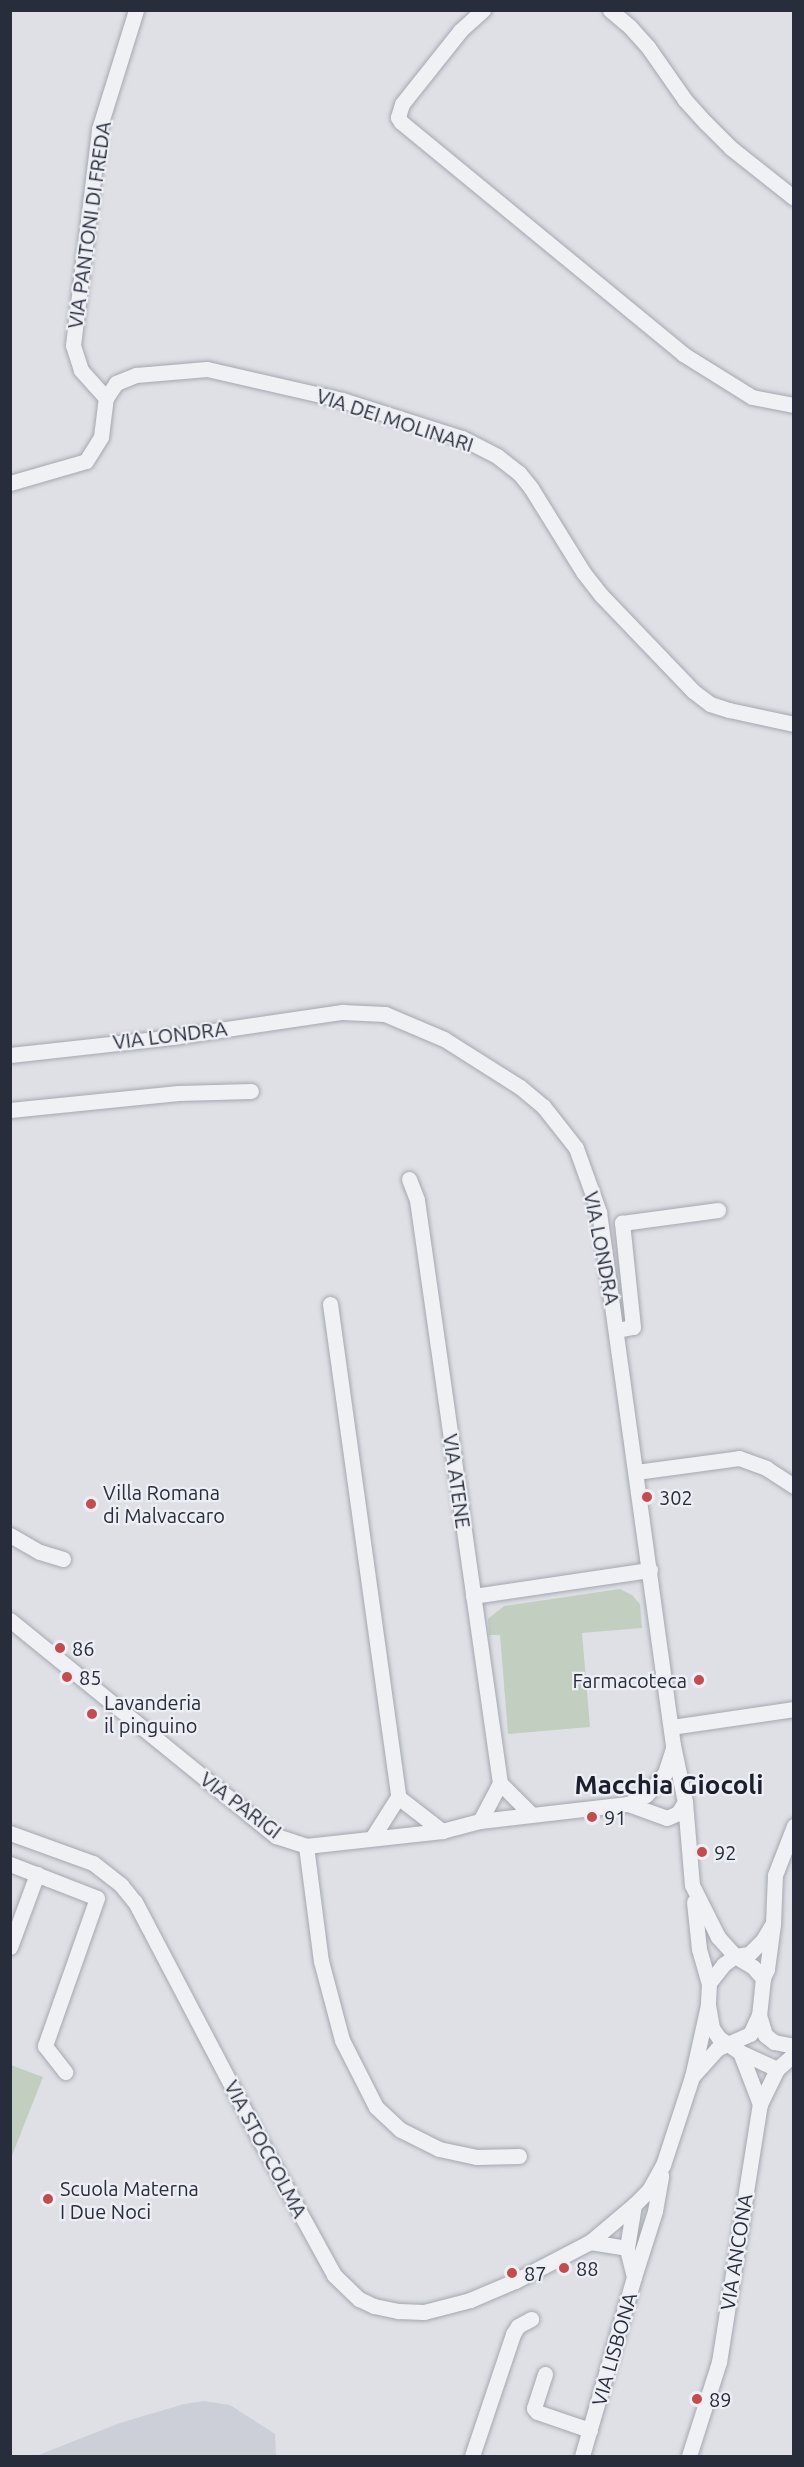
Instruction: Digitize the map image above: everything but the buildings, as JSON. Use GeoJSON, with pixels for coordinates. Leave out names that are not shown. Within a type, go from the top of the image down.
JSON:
{"type":"FeatureCollection","features":[{"type":"Feature","properties":{"kind":"street","name":"VIA PANTONI DI FREDA"},"geometry":{"type":"LineString","coordinates":[[106,398],[81,370],[74,345],[99,129],[136,10]]}},
{"type":"Feature","properties":{"kind":"street"},"geometry":{"type":"LineString","coordinates":[[483,10],[460,31],[402,104],[398,117],[401,122],[683,354],[752,397],[794,405]]}},
{"type":"Feature","properties":{"kind":"street"},"geometry":{"type":"LineString","coordinates":[[610,10],[648,47],[685,100],[706,123],[731,148],[794,198]]}},
{"type":"Feature","properties":{"kind":"street","name":"VIA DEI MOLINARI"},"geometry":{"type":"LineString","coordinates":[[106,398],[116,383],[136,375],[207,369],[342,400],[462,438],[497,456],[519,473],[595,587],[693,691],[710,704],[794,724]]}},
{"type":"Feature","properties":{"kind":"street"},"geometry":{"type":"LineString","coordinates":[[10,483],[86,461],[101,437],[106,398]]}},
{"type":"Feature","properties":{"kind":"street","name":"VIA LONDRA"},"geometry":{"type":"LineString","coordinates":[[10,1055],[172,1037],[362,1011],[400,1018],[482,1061],[520,1087],[562,1127],[576,1148],[599,1212],[673,1745],[685,1802]]}},
{"type":"Feature","properties":{"kind":"street"},"geometry":{"type":"LineString","coordinates":[[10,1110],[178,1093],[251,1091]]}},
{"type":"Feature","properties":{"kind":"street","name":"VIA ATENE"},"geometry":{"type":"LineString","coordinates":[[409,1179],[417,1200],[500,1783]]}},
{"type":"Feature","properties":{"kind":"street"},"geometry":{"type":"LineString","coordinates":[[617,1330],[633,1327],[622,1223],[718,1210]]}},
{"type":"Feature","properties":{"kind":"street"},"geometry":{"type":"LineString","coordinates":[[330,1304],[398,1797],[372,1838]]}},
{"type":"Feature","properties":{"kind":"street"},"geometry":{"type":"LineString","coordinates":[[636,1472],[739,1458],[766,1468],[794,1486]]}},
{"type":"Feature","properties":{"kind":"street"},"geometry":{"type":"LineString","coordinates":[[10,1535],[40,1552],[63,1559]]}},
{"type":"Feature","properties":{"kind":"street"},"geometry":{"type":"LineString","coordinates":[[473,1596],[650,1570]]}},
{"type":"Feature","properties":{"kind":"street","name":"VIA PARIGI"},"geometry":{"type":"LineString","coordinates":[[10,1620],[276,1836],[306,1846],[442,1831],[480,1821],[628,1804]]}},
{"type":"Feature","properties":{"kind":"street"},"geometry":{"type":"LineString","coordinates":[[671,1727],[794,1709]]}},
{"type":"Feature","properties":{"kind":"street"},"geometry":{"type":"LineString","coordinates":[[628,1804],[646,1794],[665,1773],[673,1745]]}},
{"type":"Feature","properties":{"kind":"street"},"geometry":{"type":"LineString","coordinates":[[480,1821],[500,1783],[531,1814]]}},
{"type":"Feature","properties":{"kind":"street"},"geometry":{"type":"LineString","coordinates":[[657,1783],[660,1814],[690,1844]]}},
{"type":"Feature","properties":{"kind":"street"},"geometry":{"type":"LineString","coordinates":[[398,1797],[442,1831]]}},
{"type":"Feature","properties":{"kind":"street"},"geometry":{"type":"LineString","coordinates":[[628,1804],[660,1814],[678,1813],[685,1802]]}},
{"type":"Feature","properties":{"kind":"street"},"geometry":{"type":"LineString","coordinates":[[634,2277],[655,2211],[663,2165],[692,2077],[708,2005],[709,1983],[699,1949],[685,1802]]}},
{"type":"Feature","properties":{"kind":"street"},"geometry":{"type":"LineString","coordinates":[[692,2077],[717,2049],[734,2049],[750,2034],[759,2016],[773,1924],[775,1875],[794,1826]]}},
{"type":"Feature","properties":{"kind":"street","name":"VIA STOCCOLMA"},"geometry":{"type":"LineString","coordinates":[[10,1833],[93,1863],[121,1885],[135,1902],[261,2142],[334,2275],[359,2299],[374,2306],[398,2311],[433,2309],[470,2300],[515,2281],[590,2242]]}},
{"type":"Feature","properties":{"kind":"street"},"geometry":{"type":"LineString","coordinates":[[306,1846],[321,1961],[342,2040],[376,2107],[401,2130],[439,2149],[477,2157],[519,2156]]}},
{"type":"Feature","properties":{"kind":"street"},"geometry":{"type":"LineString","coordinates":[[10,1864],[97,1898],[45,2046],[65,2072]]}},
{"type":"Feature","properties":{"kind":"street"},"geometry":{"type":"LineString","coordinates":[[10,1947],[37,1874]]}},
{"type":"Feature","properties":{"kind":"street"},"geometry":{"type":"LineString","coordinates":[[692,1885],[707,1920],[735,1956],[753,1967],[763,1978]]}},
{"type":"Feature","properties":{"kind":"street"},"geometry":{"type":"LineString","coordinates":[[709,1983],[724,1964],[735,1956],[749,1954],[763,1940],[773,1924]]}},
{"type":"Feature","properties":{"kind":"street"},"geometry":{"type":"LineString","coordinates":[[708,2005],[712,2028],[719,2038],[734,2049],[777,2069]]}},
{"type":"Feature","properties":{"kind":"street"},"geometry":{"type":"LineString","coordinates":[[759,2016],[777,2069]]}},
{"type":"Feature","properties":{"kind":"street"},"geometry":{"type":"LineString","coordinates":[[765,2035],[784,2045],[794,2046]]}},
{"type":"Feature","properties":{"kind":"street"},"geometry":{"type":"LineString","coordinates":[[734,2049],[760,2104]]}},
{"type":"Feature","properties":{"kind":"street","name":"VIA ANCONA"},"geometry":{"type":"LineString","coordinates":[[689,2457],[719,2362],[760,2104],[777,2069],[794,2054]]}},
{"type":"Feature","properties":{"kind":"street"},"geometry":{"type":"LineString","coordinates":[[590,2242],[649,2190],[663,2165]]}},
{"type":"Feature","properties":{"kind":"street","name":"VIA LISBONA"},"geometry":{"type":"LineString","coordinates":[[582,2457],[634,2277],[627,2248],[634,2205]]}},
{"type":"Feature","properties":{"kind":"street"},"geometry":{"type":"LineString","coordinates":[[590,2242],[627,2248]]}},
{"type":"Feature","properties":{"kind":"street"},"geometry":{"type":"LineString","coordinates":[[472,2457],[513,2334],[518,2326],[531,2319]]}},
{"type":"Feature","properties":{"kind":"street"},"geometry":{"type":"LineString","coordinates":[[545,2374],[534,2408],[537,2412],[590,2430]]}},
{"type":"Feature","properties":{"kind":"shaded area"},"geometry":{"type":"Polygon","coordinates":[[[204,2401],[230,2405],[275,2434],[276,2456],[36,2456],[120,2423],[184,2404],[204,2401]]]}},
{"type":"Feature","properties":{"kind":"green space"},"geometry":{"type":"Polygon","coordinates":[[[620,1589],[632,1595],[640,1604],[642,1628],[582,1633],[590,1727],[508,1734],[500,1635],[489,1635],[488,1619],[504,1606],[620,1589]]]}},
{"type":"Feature","properties":{"kind":"green space"},"geometry":{"type":"Polygon","coordinates":[[[11,2065],[43,2077],[11,2158],[11,2065]]]}},
{"type":"Feature","properties":{"kind":"place","name":"302"},"geometry":{"type":"Point","coordinates":[647,1497]}},
{"type":"Feature","properties":{"kind":"place","name":"Villa Romana di Malvaccaro"},"geometry":{"type":"Point","coordinates":[91,1504]}},
{"type":"Feature","properties":{"kind":"place","name":"86"},"geometry":{"type":"Point","coordinates":[60,1648]}},
{"type":"Feature","properties":{"kind":"place","name":"85"},"geometry":{"type":"Point","coordinates":[67,1677]}},
{"type":"Feature","properties":{"kind":"place","name":"Farmacoteca"},"geometry":{"type":"Point","coordinates":[699,1680]}},
{"type":"Feature","properties":{"kind":"place","name":"Lavanderia il pinguino"},"geometry":{"type":"Point","coordinates":[92,1714]}},
{"type":"Feature","properties":{"kind":"place","name":"91"},"geometry":{"type":"Point","coordinates":[592,1817]}},
{"type":"Feature","properties":{"kind":"place","name":"92"},"geometry":{"type":"Point","coordinates":[702,1852]}},
{"type":"Feature","properties":{"kind":"place","name":"Scuola Materna I Due Noci"},"geometry":{"type":"Point","coordinates":[48,2199]}},
{"type":"Feature","properties":{"kind":"place","name":"88"},"geometry":{"type":"Point","coordinates":[564,2268]}},
{"type":"Feature","properties":{"kind":"place","name":"87"},"geometry":{"type":"Point","coordinates":[512,2273]}},
{"type":"Feature","properties":{"kind":"place","name":"89"},"geometry":{"type":"Point","coordinates":[697,2399]}},
{"type":"Feature","properties":{"kind":"district","name":"Macchia Giocoli"},"geometry":{"type":"Point","coordinates":[669,1785]}}]}
